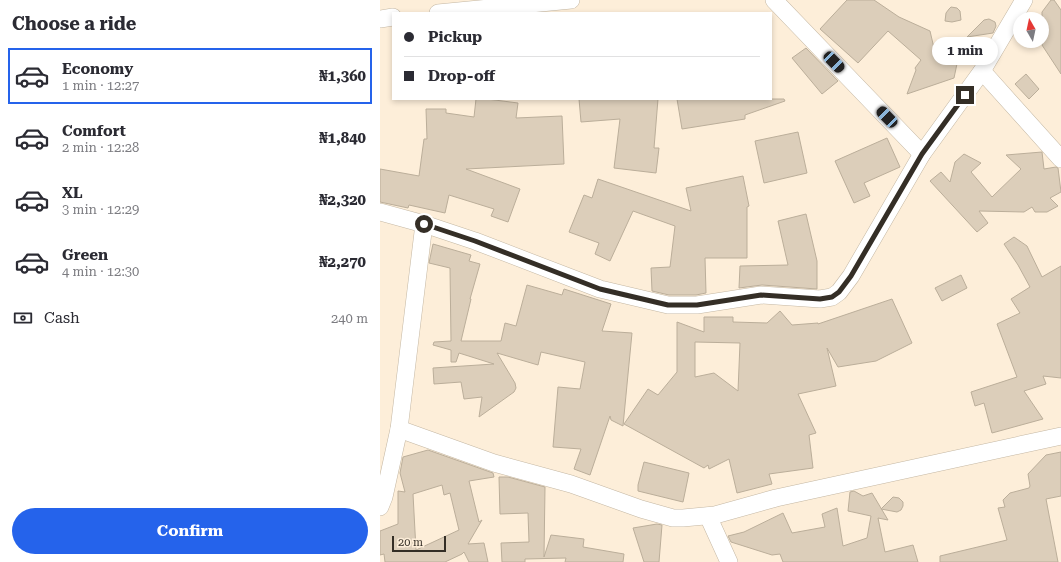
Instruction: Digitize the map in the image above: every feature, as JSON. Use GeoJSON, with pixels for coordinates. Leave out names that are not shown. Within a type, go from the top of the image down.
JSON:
{"type":"FeatureCollection","features":[{"type":"Feature","properties":{"kind":"street"},"geometry":{"type":"LineString","coordinates":[[448,12],[571,0]]}},
{"type":"Feature","properties":{"kind":"street"},"geometry":{"type":"LineString","coordinates":[[774,0],[922,154]]}},
{"type":"Feature","properties":{"kind":"street"},"geometry":{"type":"LineString","coordinates":[[380,212],[424,224],[475,241],[600,289],[668,305],[697,305],[761,295],[820,299],[832,297],[839,292],[851,276],[922,154],[982,71],[1024,0]]}},
{"type":"Feature","properties":{"kind":"street"},"geometry":{"type":"LineString","coordinates":[[380,19],[392,17]]}},
{"type":"Feature","properties":{"kind":"street"},"geometry":{"type":"LineString","coordinates":[[982,71],[1061,159]]}},
{"type":"Feature","properties":{"kind":"street"},"geometry":{"type":"LineString","coordinates":[[380,507],[384,497],[399,429],[424,224]]}},
{"type":"Feature","properties":{"kind":"street"},"geometry":{"type":"LineString","coordinates":[[399,429],[494,463],[571,484],[641,509],[673,518],[708,516],[776,498],[1061,436]]}},
{"type":"Feature","properties":{"kind":"street"},"geometry":{"type":"LineString","coordinates":[[708,516],[729,562]]}},
{"type":"Feature","properties":{"kind":"building"},"geometry":{"type":"Polygon","coordinates":[[[847,0],[874,0],[899,17],[930,31],[934,48],[958,59],[954,78],[907,94],[916,70],[915,68],[921,60],[888,31],[858,63],[820,29],[847,0]]]}},
{"type":"Feature","properties":{"kind":"building"},"geometry":{"type":"Polygon","coordinates":[[[1051,0],[1054,0],[1061,10],[1061,74],[1044,48],[1049,48],[1049,12],[1042,12],[1051,0]]]}},
{"type":"Feature","properties":{"kind":"building"},"geometry":{"type":"Polygon","coordinates":[[[951,7],[957,8],[960,11],[961,20],[952,22],[945,21],[946,13],[951,7]]]}},
{"type":"Feature","properties":{"kind":"building"},"geometry":{"type":"Polygon","coordinates":[[[989,19],[995,22],[996,26],[993,33],[967,37],[984,20],[989,19]]]}},
{"type":"Feature","properties":{"kind":"building"},"geometry":{"type":"Polygon","coordinates":[[[806,48],[838,81],[822,94],[792,58],[806,48]]]}},
{"type":"Feature","properties":{"kind":"building"},"geometry":{"type":"Polygon","coordinates":[[[1026,74],[1039,89],[1029,99],[1015,84],[1026,74]]]}},
{"type":"Feature","properties":{"kind":"building"},"geometry":{"type":"Polygon","coordinates":[[[784,99],[785,101],[745,115],[745,119],[682,129],[677,100],[784,99]]]}},
{"type":"Feature","properties":{"kind":"building"},"geometry":{"type":"Polygon","coordinates":[[[476,100],[495,100],[518,103],[516,118],[562,116],[564,164],[466,169],[520,189],[508,222],[491,216],[494,209],[449,195],[445,213],[409,205],[408,208],[380,202],[380,169],[419,176],[424,139],[427,139],[426,109],[446,109],[446,113],[474,117],[476,100]]]}},
{"type":"Feature","properties":{"kind":"building"},"geometry":{"type":"Polygon","coordinates":[[[579,100],[658,100],[654,148],[659,148],[656,173],[614,168],[620,119],[581,122],[579,100]]]}},
{"type":"Feature","properties":{"kind":"building"},"geometry":{"type":"Polygon","coordinates":[[[798,132],[807,173],[764,183],[755,141],[798,132]]]}},
{"type":"Feature","properties":{"kind":"building"},"geometry":{"type":"Polygon","coordinates":[[[887,138],[900,167],[864,183],[870,196],[854,203],[835,161],[887,138]]]}},
{"type":"Feature","properties":{"kind":"building"},"geometry":{"type":"Polygon","coordinates":[[[1042,152],[1044,169],[1058,168],[1061,192],[1050,198],[1058,206],[1047,212],[1035,212],[1032,207],[1024,212],[979,211],[988,223],[977,232],[930,181],[941,172],[950,182],[955,162],[964,154],[981,163],[971,172],[992,197],[1021,169],[1006,155],[1042,152]]]}},
{"type":"Feature","properties":{"kind":"building"},"geometry":{"type":"Polygon","coordinates":[[[743,176],[749,206],[747,207],[747,258],[705,258],[706,293],[696,295],[669,295],[652,291],[651,268],[670,267],[675,226],[633,211],[610,261],[595,254],[599,243],[569,232],[584,195],[592,198],[598,179],[691,211],[686,188],[743,176]]]}},
{"type":"Feature","properties":{"kind":"building"},"geometry":{"type":"Polygon","coordinates":[[[806,214],[817,261],[817,289],[762,285],[739,288],[740,266],[788,265],[778,221],[806,214]]]}},
{"type":"Feature","properties":{"kind":"building"},"geometry":{"type":"Polygon","coordinates":[[[1014,237],[1027,246],[1042,277],[1061,266],[1061,378],[1043,376],[1046,384],[1024,391],[1043,419],[992,433],[984,403],[975,406],[971,392],[1017,377],[997,324],[1020,313],[1011,299],[1030,287],[1004,244],[1014,237]]]}},
{"type":"Feature","properties":{"kind":"building"},"geometry":{"type":"Polygon","coordinates":[[[433,244],[471,255],[469,261],[480,264],[470,299],[461,341],[501,341],[505,323],[516,326],[527,285],[562,295],[564,289],[611,304],[602,331],[632,333],[623,426],[611,420],[610,416],[590,475],[574,469],[581,449],[553,447],[558,387],[580,389],[585,362],[541,352],[538,365],[497,353],[515,383],[516,388],[514,392],[479,417],[482,397],[464,399],[461,382],[434,384],[433,368],[494,364],[459,353],[456,362],[451,362],[451,350],[433,345],[434,342],[451,341],[450,268],[429,263],[433,244]]]}},
{"type":"Feature","properties":{"kind":"building"},"geometry":{"type":"Polygon","coordinates":[[[961,275],[967,288],[942,301],[935,288],[961,275]]]}},
{"type":"Feature","properties":{"kind":"building"},"geometry":{"type":"Polygon","coordinates":[[[892,299],[912,343],[876,361],[838,367],[827,348],[836,386],[798,394],[816,433],[809,435],[813,468],[769,474],[772,484],[737,493],[729,459],[709,469],[708,465],[704,468],[624,424],[648,389],[658,395],[677,372],[677,322],[704,332],[704,317],[733,317],[733,322],[767,323],[780,311],[792,325],[818,324],[892,299]],[[695,342],[695,377],[714,373],[738,391],[740,343],[695,342]]]}},
{"type":"Feature","properties":{"kind":"building"},"geometry":{"type":"Polygon","coordinates":[[[428,450],[493,473],[494,477],[469,481],[479,522],[482,520],[468,544],[484,543],[488,562],[469,562],[464,552],[445,562],[385,562],[384,554],[380,555],[380,531],[398,524],[398,491],[405,492],[400,473],[403,457],[428,450]],[[442,485],[413,494],[416,550],[459,530],[450,493],[444,495],[442,485]]]}},
{"type":"Feature","properties":{"kind":"building"},"geometry":{"type":"Polygon","coordinates":[[[1061,452],[1061,496],[1046,499],[1058,562],[940,562],[940,556],[1007,540],[998,508],[1005,507],[1003,500],[1010,493],[1029,488],[1028,474],[1046,455],[1061,452]]]}},
{"type":"Feature","properties":{"kind":"building"},"geometry":{"type":"Polygon","coordinates":[[[644,462],[689,473],[683,502],[638,491],[638,485],[644,462]]]}},
{"type":"Feature","properties":{"kind":"building"},"geometry":{"type":"Polygon","coordinates":[[[499,477],[508,477],[545,487],[544,557],[551,535],[584,539],[583,547],[624,554],[623,562],[565,562],[566,558],[525,559],[525,562],[502,562],[501,543],[529,542],[528,513],[500,514],[499,477]]]}},
{"type":"Feature","properties":{"kind":"building"},"geometry":{"type":"Polygon","coordinates":[[[854,491],[863,496],[872,493],[888,520],[878,518],[885,552],[913,545],[918,562],[783,562],[780,554],[772,555],[731,542],[728,536],[744,532],[783,513],[792,533],[825,527],[822,514],[837,508],[843,546],[867,538],[871,516],[848,511],[850,492],[854,491]]]}},
{"type":"Feature","properties":{"kind":"building"},"geometry":{"type":"Polygon","coordinates":[[[893,497],[899,498],[903,502],[901,510],[897,512],[881,509],[893,497]]]}},
{"type":"Feature","properties":{"kind":"building"},"geometry":{"type":"Polygon","coordinates":[[[657,524],[662,525],[659,562],[644,562],[633,528],[657,524]]]}},
{"type":"Feature","properties":{"kind":"route"},"geometry":{"type":"LineString","coordinates":[[424,224],[475,241],[600,289],[668,305],[697,305],[761,295],[820,299],[832,297],[839,292],[851,276],[922,154],[965,95]]}}]}
